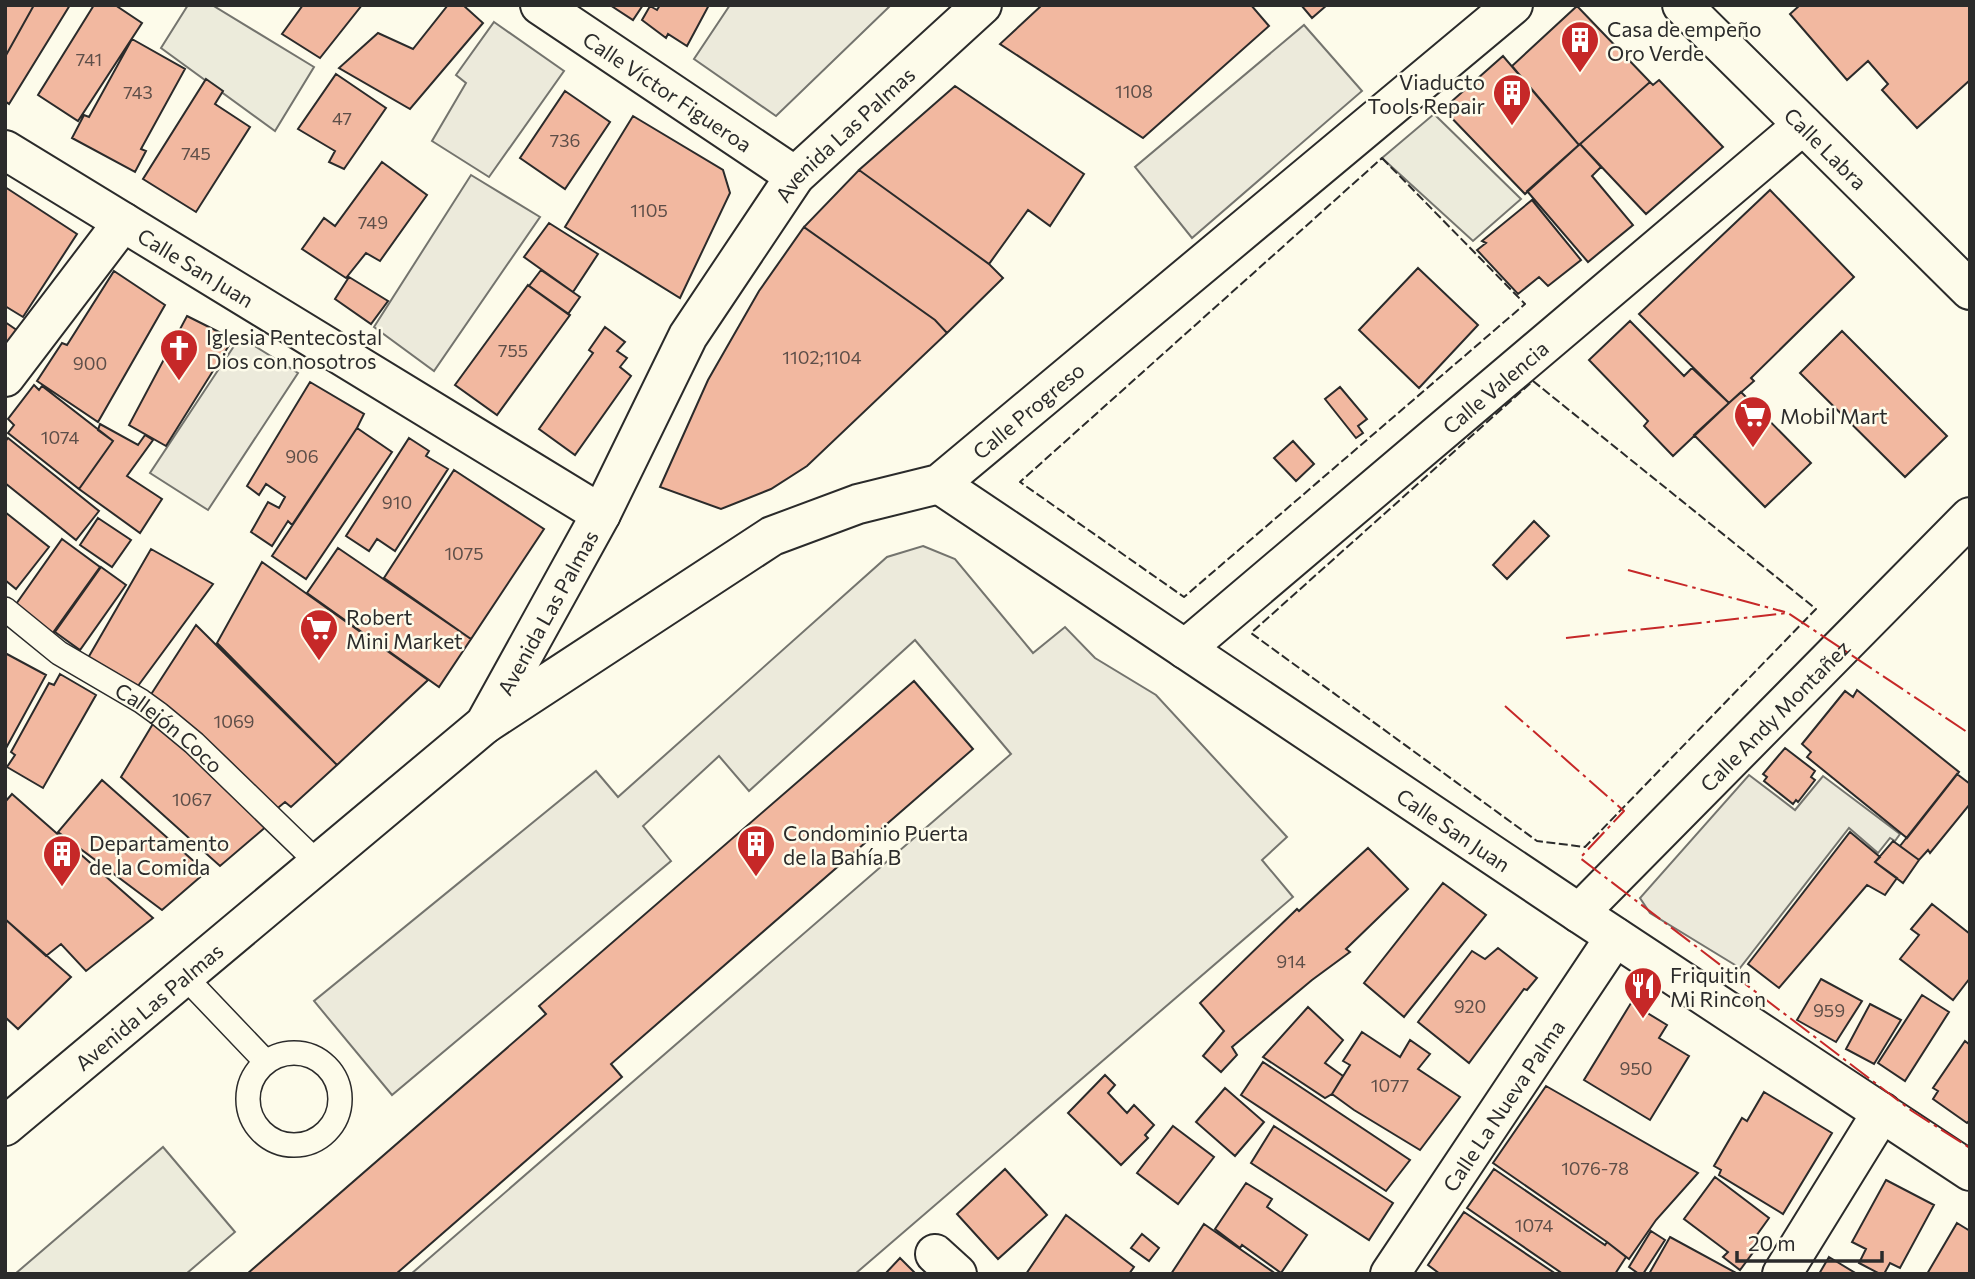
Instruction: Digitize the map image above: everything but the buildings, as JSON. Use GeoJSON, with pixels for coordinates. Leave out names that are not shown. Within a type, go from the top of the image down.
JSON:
{"type":"FeatureCollection","features":[{"type":"Feature","properties":{"kind":"street","name":"Calle Víctor Figueroa"},"geometry":{"type":"LineString","coordinates":[[540,5],[795,176]]}},
{"type":"Feature","properties":{"kind":"street","name":"Avenida Las Palmas"},"geometry":{"type":"LineString","coordinates":[[5,1126],[485,724],[601,514],[688,335],[795,176],[982,5]]}},
{"type":"Feature","properties":{"kind":"street","name":"Calle Progreso"},"geometry":{"type":"LineString","coordinates":[[485,724],[772,536],[858,504],[939,484],[1513,5]]}},
{"type":"Feature","properties":{"kind":"street","name":"Calle Labra"},"geometry":{"type":"LineString","coordinates":[[1682,5],[1970,290]]}},
{"type":"Feature","properties":{"kind":"street","name":"Calle Valencia"},"geometry":{"type":"LineString","coordinates":[[1185,649],[1803,125]]}},
{"type":"Feature","properties":{"kind":"street","name":"Calle San Juan"},"geometry":{"type":"LineString","coordinates":[[5,150],[601,514]]}},
{"type":"Feature","properties":{"kind":"street"},"geometry":{"type":"LineString","coordinates":[[5,377],[123,222]]}},
{"type":"Feature","properties":{"kind":"street","name":"Calle San Juan"},"geometry":{"type":"LineString","coordinates":[[939,484],[1579,914],[1970,1171]]}},
{"type":"Feature","properties":{"kind":"street","name":"Calle Andy Montañez"},"geometry":{"type":"LineString","coordinates":[[1579,914],[1970,517]]}},
{"type":"Feature","properties":{"kind":"street","name":"Calle La Nueva Palma"},"geometry":{"type":"LineString","coordinates":[[1390,1274],[1615,937]]}},
{"type":"Feature","properties":{"kind":"street"},"geometry":{"type":"LineString","coordinates":[[1782,1274],[1882,1112]]}},
{"type":"Feature","properties":{"kind":"lane","name":"Callejón Coco"},"geometry":{"type":"LineString","coordinates":[[5,609],[59,653],[159,714],[194,743],[319,864]]}},
{"type":"Feature","properties":{"kind":"lane"},"geometry":{"type":"LineString","coordinates":[[185,976],[266,1062]]}},
{"type":"Feature","properties":{"kind":"lane"},"geometry":{"type":"LineString","coordinates":[[300,1053],[317,1058],[331,1070],[339,1087],[340,1105],[334,1122],[322,1136],[306,1144],[288,1145],[271,1140],[257,1128],[249,1112],[248,1093],[254,1076],[266,1062],[282,1054],[300,1053]]}},
{"type":"Feature","properties":{"kind":"shaded area"},"geometry":{"type":"Polygon","coordinates":[[[188,5],[212,5],[314,67],[275,131],[161,48],[188,5]]]}},
{"type":"Feature","properties":{"kind":"shaded area"},"geometry":{"type":"Polygon","coordinates":[[[730,5],[891,5],[776,116],[694,59],[730,5]]]}},
{"type":"Feature","properties":{"kind":"shaded area"},"geometry":{"type":"Polygon","coordinates":[[[494,22],[564,71],[489,177],[432,141],[466,83],[456,75],[494,22]]]}},
{"type":"Feature","properties":{"kind":"shaded area"},"geometry":{"type":"Polygon","coordinates":[[[1304,25],[1362,91],[1192,238],[1135,167],[1304,25]]]}},
{"type":"Feature","properties":{"kind":"shaded area"},"geometry":{"type":"Polygon","coordinates":[[[1434,114],[1521,199],[1473,241],[1382,158],[1434,114]]]}},
{"type":"Feature","properties":{"kind":"shaded area"},"geometry":{"type":"Polygon","coordinates":[[[471,175],[540,217],[434,371],[374,327],[471,175]]]}},
{"type":"Feature","properties":{"kind":"shaded area"},"geometry":{"type":"Polygon","coordinates":[[[240,337],[298,373],[208,510],[150,473],[240,337]]]}},
{"type":"Feature","properties":{"kind":"shaded area"},"geometry":{"type":"Polygon","coordinates":[[[923,546],[955,559],[1033,653],[1065,627],[1095,658],[1156,695],[1287,837],[1262,860],[1293,897],[855,1274],[411,1274],[1011,754],[915,640],[749,791],[719,756],[643,826],[671,861],[392,1095],[314,1001],[596,771],[618,797],[887,557],[923,546]]]}},
{"type":"Feature","properties":{"kind":"shaded area"},"geometry":{"type":"Polygon","coordinates":[[[1749,775],[1795,810],[1823,776],[1900,834],[1895,841],[1890,838],[1878,853],[1849,828],[1740,968],[1650,913],[1640,898],[1749,775]]]}},
{"type":"Feature","properties":{"kind":"shaded area"},"geometry":{"type":"Polygon","coordinates":[[[163,1147],[235,1232],[186,1274],[15,1274],[163,1147]]]}},
{"type":"Feature","properties":{"kind":"fence"},"geometry":{"type":"LineString","coordinates":[[1382,158],[1525,304],[1184,597],[1020,482],[1382,158]]}},
{"type":"Feature","properties":{"kind":"fence"},"geometry":{"type":"LineString","coordinates":[[1533,381],[1816,609],[1585,847],[1537,841],[1251,633],[1533,381]]}},
{"type":"Feature","properties":{"kind":"power"},"geometry":{"type":"LineString","coordinates":[[1628,570],[1785,612]]}},
{"type":"Feature","properties":{"kind":"power"},"geometry":{"type":"LineString","coordinates":[[1566,638],[1788,613],[1970,734]]}},
{"type":"Feature","properties":{"kind":"power"},"geometry":{"type":"LineString","coordinates":[[1505,706],[1624,811],[1580,858],[1912,1111],[1970,1148]]}},
{"type":"Feature","properties":{"kind":"place","name":"Casa de empeño Oro Verde"},"geometry":{"type":"Point","coordinates":[1580,74]}},
{"type":"Feature","properties":{"kind":"place","name":"Viaducto Tools Repair"},"geometry":{"type":"Point","coordinates":[1512,127]}},
{"type":"Feature","properties":{"kind":"place","name":"Iglesia Pentecostal Dios con nosotros"},"geometry":{"type":"Point","coordinates":[179,382]}},
{"type":"Feature","properties":{"kind":"place","name":"Mobil Mart"},"geometry":{"type":"Point","coordinates":[1753,449]}},
{"type":"Feature","properties":{"kind":"place","name":"Robert Mini Market"},"geometry":{"type":"Point","coordinates":[319,662]}},
{"type":"Feature","properties":{"kind":"place","name":"Condominio Puerta de la Bahía B"},"geometry":{"type":"Point","coordinates":[756,878]}},
{"type":"Feature","properties":{"kind":"place","name":"Departamento de la Comida"},"geometry":{"type":"Point","coordinates":[62,888]}},
{"type":"Feature","properties":{"kind":"place","name":"Friquitin Mi Rincon"},"geometry":{"type":"Point","coordinates":[1643,1020]}}]}
